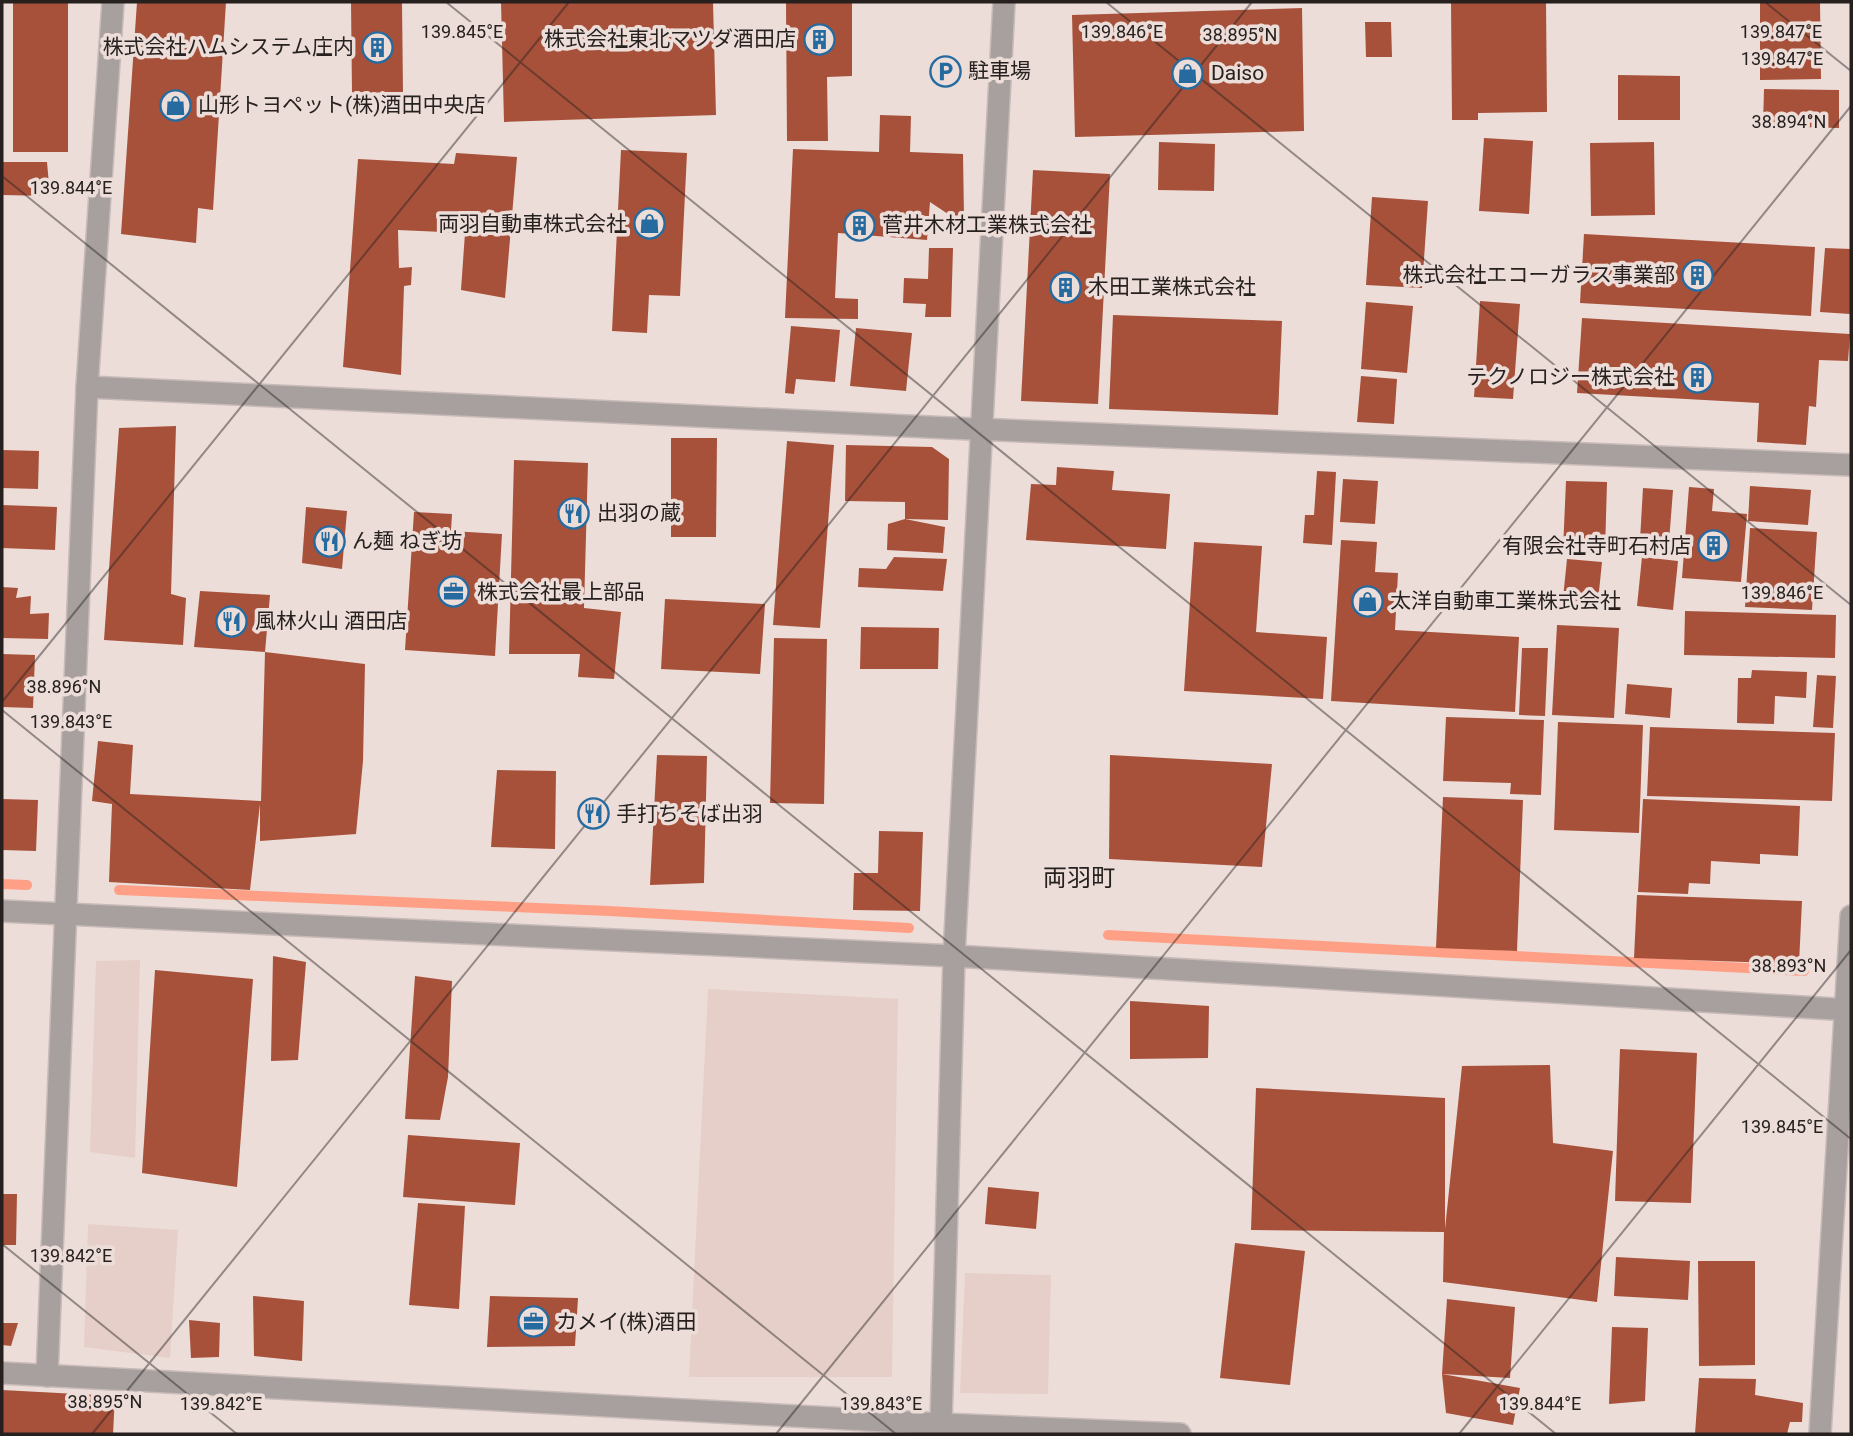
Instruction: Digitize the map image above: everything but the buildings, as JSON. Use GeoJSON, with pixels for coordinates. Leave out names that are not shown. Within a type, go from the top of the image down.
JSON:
{"type":"FeatureCollection","features":[{"type":"Feature","properties":{"kind":"street"},"geometry":{"type":"LineString","coordinates":[[47,1376],[87,387],[113,2]]}},
{"type":"Feature","properties":{"kind":"street"},"geometry":{"type":"LineString","coordinates":[[941,1424],[954,956],[1004,2]]}},
{"type":"Feature","properties":{"kind":"street"},"geometry":{"type":"LineString","coordinates":[[87,387],[981,429],[1851,465]]}},
{"type":"Feature","properties":{"kind":"street"},"geometry":{"type":"LineString","coordinates":[[2,911],[954,956],[1848,1010]]}},
{"type":"Feature","properties":{"kind":"street"},"geometry":{"type":"LineString","coordinates":[[1820,1434],[1848,1010],[1851,916]]}},
{"type":"Feature","properties":{"kind":"street"},"geometry":{"type":"LineString","coordinates":[[2,1373],[941,1424],[1180,1434]]}},
{"type":"Feature","properties":{"kind":"shaded area"},"geometry":{"type":"Polygon","coordinates":[[[140,960],[135,1158],[90,1152],[96,961],[140,960]]]}},
{"type":"Feature","properties":{"kind":"shaded area"},"geometry":{"type":"Polygon","coordinates":[[[708,989],[898,999],[892,1377],[689,1377],[708,989]]]}},
{"type":"Feature","properties":{"kind":"shaded area"},"geometry":{"type":"Polygon","coordinates":[[[88,1224],[178,1230],[170,1358],[84,1347],[88,1224]]]}},
{"type":"Feature","properties":{"kind":"shaded area"},"geometry":{"type":"Polygon","coordinates":[[[965,1273],[1051,1275],[1048,1394],[960,1393],[965,1273]]]}},
{"type":"Feature","properties":{"kind":"waterway"},"geometry":{"type":"LineString","coordinates":[[2,884],[27,885]]}},
{"type":"Feature","properties":{"kind":"waterway"},"geometry":{"type":"LineString","coordinates":[[119,890],[609,911],[909,928]]}},
{"type":"Feature","properties":{"kind":"waterway"},"geometry":{"type":"LineString","coordinates":[[1108,935],[1804,971]]}},
{"type":"Feature","properties":{"kind":"place","name":"株式会社東北マツダ酒田店"},"geometry":{"type":"Point","coordinates":[819,39]}},
{"type":"Feature","properties":{"kind":"place","name":"株式会社ハムシステム庄内"},"geometry":{"type":"Point","coordinates":[377,47]}},
{"type":"Feature","properties":{"kind":"place","name":"駐車場"},"geometry":{"type":"Point","coordinates":[945,71]}},
{"type":"Feature","properties":{"kind":"place","name":"Daiso"},"geometry":{"type":"Point","coordinates":[1188,73]}},
{"type":"Feature","properties":{"kind":"place","name":"山形トヨペット(株)酒田中央店"},"geometry":{"type":"Point","coordinates":[175,105]}},
{"type":"Feature","properties":{"kind":"place","name":"両羽自動車株式会社"},"geometry":{"type":"Point","coordinates":[650,224]}},
{"type":"Feature","properties":{"kind":"place","name":"菅井木材工業株式会社"},"geometry":{"type":"Point","coordinates":[859,225]}},
{"type":"Feature","properties":{"kind":"place","name":"株式会社エコーガラス事業部"},"geometry":{"type":"Point","coordinates":[1698,275]}},
{"type":"Feature","properties":{"kind":"place","name":"木田工業株式会社"},"geometry":{"type":"Point","coordinates":[1065,287]}},
{"type":"Feature","properties":{"kind":"place","name":"テクノロジー株式会社"},"geometry":{"type":"Point","coordinates":[1698,377]}},
{"type":"Feature","properties":{"kind":"place","name":"出羽の蔵"},"geometry":{"type":"Point","coordinates":[574,513]}},
{"type":"Feature","properties":{"kind":"place","name":"ん麺 ねぎ坊"},"geometry":{"type":"Point","coordinates":[329,541]}},
{"type":"Feature","properties":{"kind":"place","name":"有限会社寺町石村店"},"geometry":{"type":"Point","coordinates":[1714,546]}},
{"type":"Feature","properties":{"kind":"place","name":"株式会社最上部品"},"geometry":{"type":"Point","coordinates":[454,592]}},
{"type":"Feature","properties":{"kind":"place","name":"太洋自動車工業株式会社"},"geometry":{"type":"Point","coordinates":[1367,601]}},
{"type":"Feature","properties":{"kind":"place","name":"風林火山 酒田店"},"geometry":{"type":"Point","coordinates":[232,621]}},
{"type":"Feature","properties":{"kind":"place","name":"手打ちそば出羽"},"geometry":{"type":"Point","coordinates":[593,814]}},
{"type":"Feature","properties":{"kind":"place","name":"カメイ(株)酒田"},"geometry":{"type":"Point","coordinates":[533,1322]}},
{"type":"Feature","properties":{"kind":"district","name":"両羽町"},"geometry":{"type":"Point","coordinates":[1079,878]}}]}
